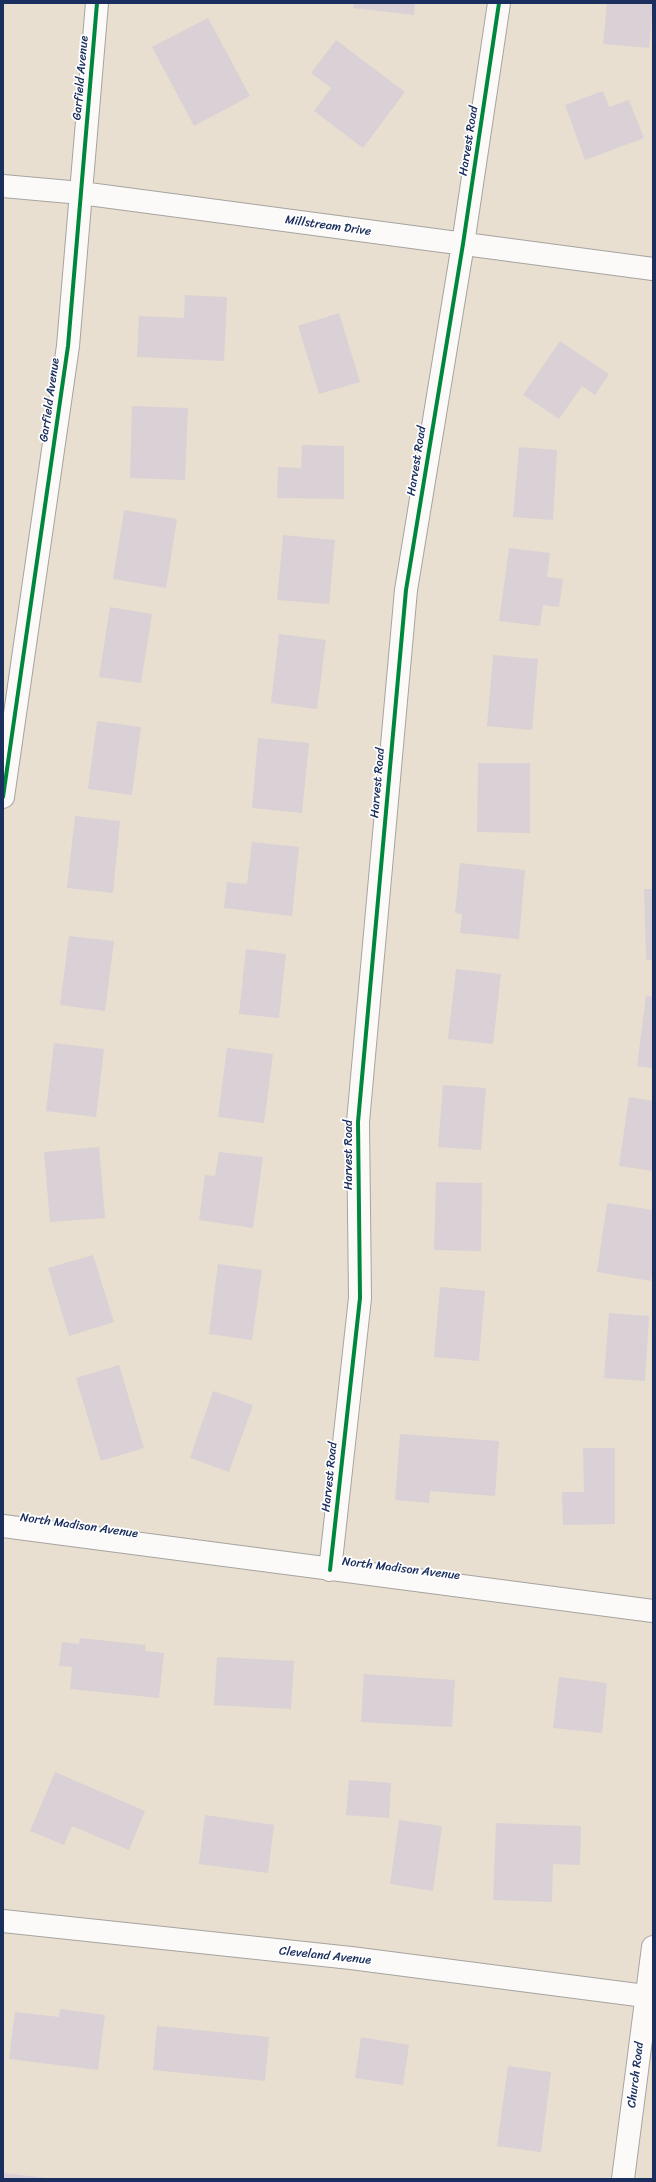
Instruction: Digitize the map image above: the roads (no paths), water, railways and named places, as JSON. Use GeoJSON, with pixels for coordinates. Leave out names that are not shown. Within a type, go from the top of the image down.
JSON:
{"type":"FeatureCollection","features":[{"type":"Feature","properties":{"kind":"street","name":"Garfield Avenue"},"geometry":{"type":"LineString","coordinates":[[3,797],[68,346],[97,3]]}},
{"type":"Feature","properties":{"kind":"street","name":"Harvest Road"},"geometry":{"type":"LineString","coordinates":[[330,1570],[360,1298],[358,1122],[406,590],[463,244],[500,3]]}},
{"type":"Feature","properties":{"kind":"street","name":"Millstream Drive"},"geometry":{"type":"LineString","coordinates":[[3,186],[81,193],[653,269]]}},
{"type":"Feature","properties":{"kind":"street","name":"North Madison Avenue"},"geometry":{"type":"LineString","coordinates":[[3,1526],[330,1570],[653,1611]]}},
{"type":"Feature","properties":{"kind":"street","name":"Cleveland Avenue"},"geometry":{"type":"LineString","coordinates":[[3,1921],[351,1958],[650,1996]]}},
{"type":"Feature","properties":{"kind":"street","name":"Church Road"},"geometry":{"type":"LineString","coordinates":[[623,2179],[650,1996],[653,1947]]}}]}
